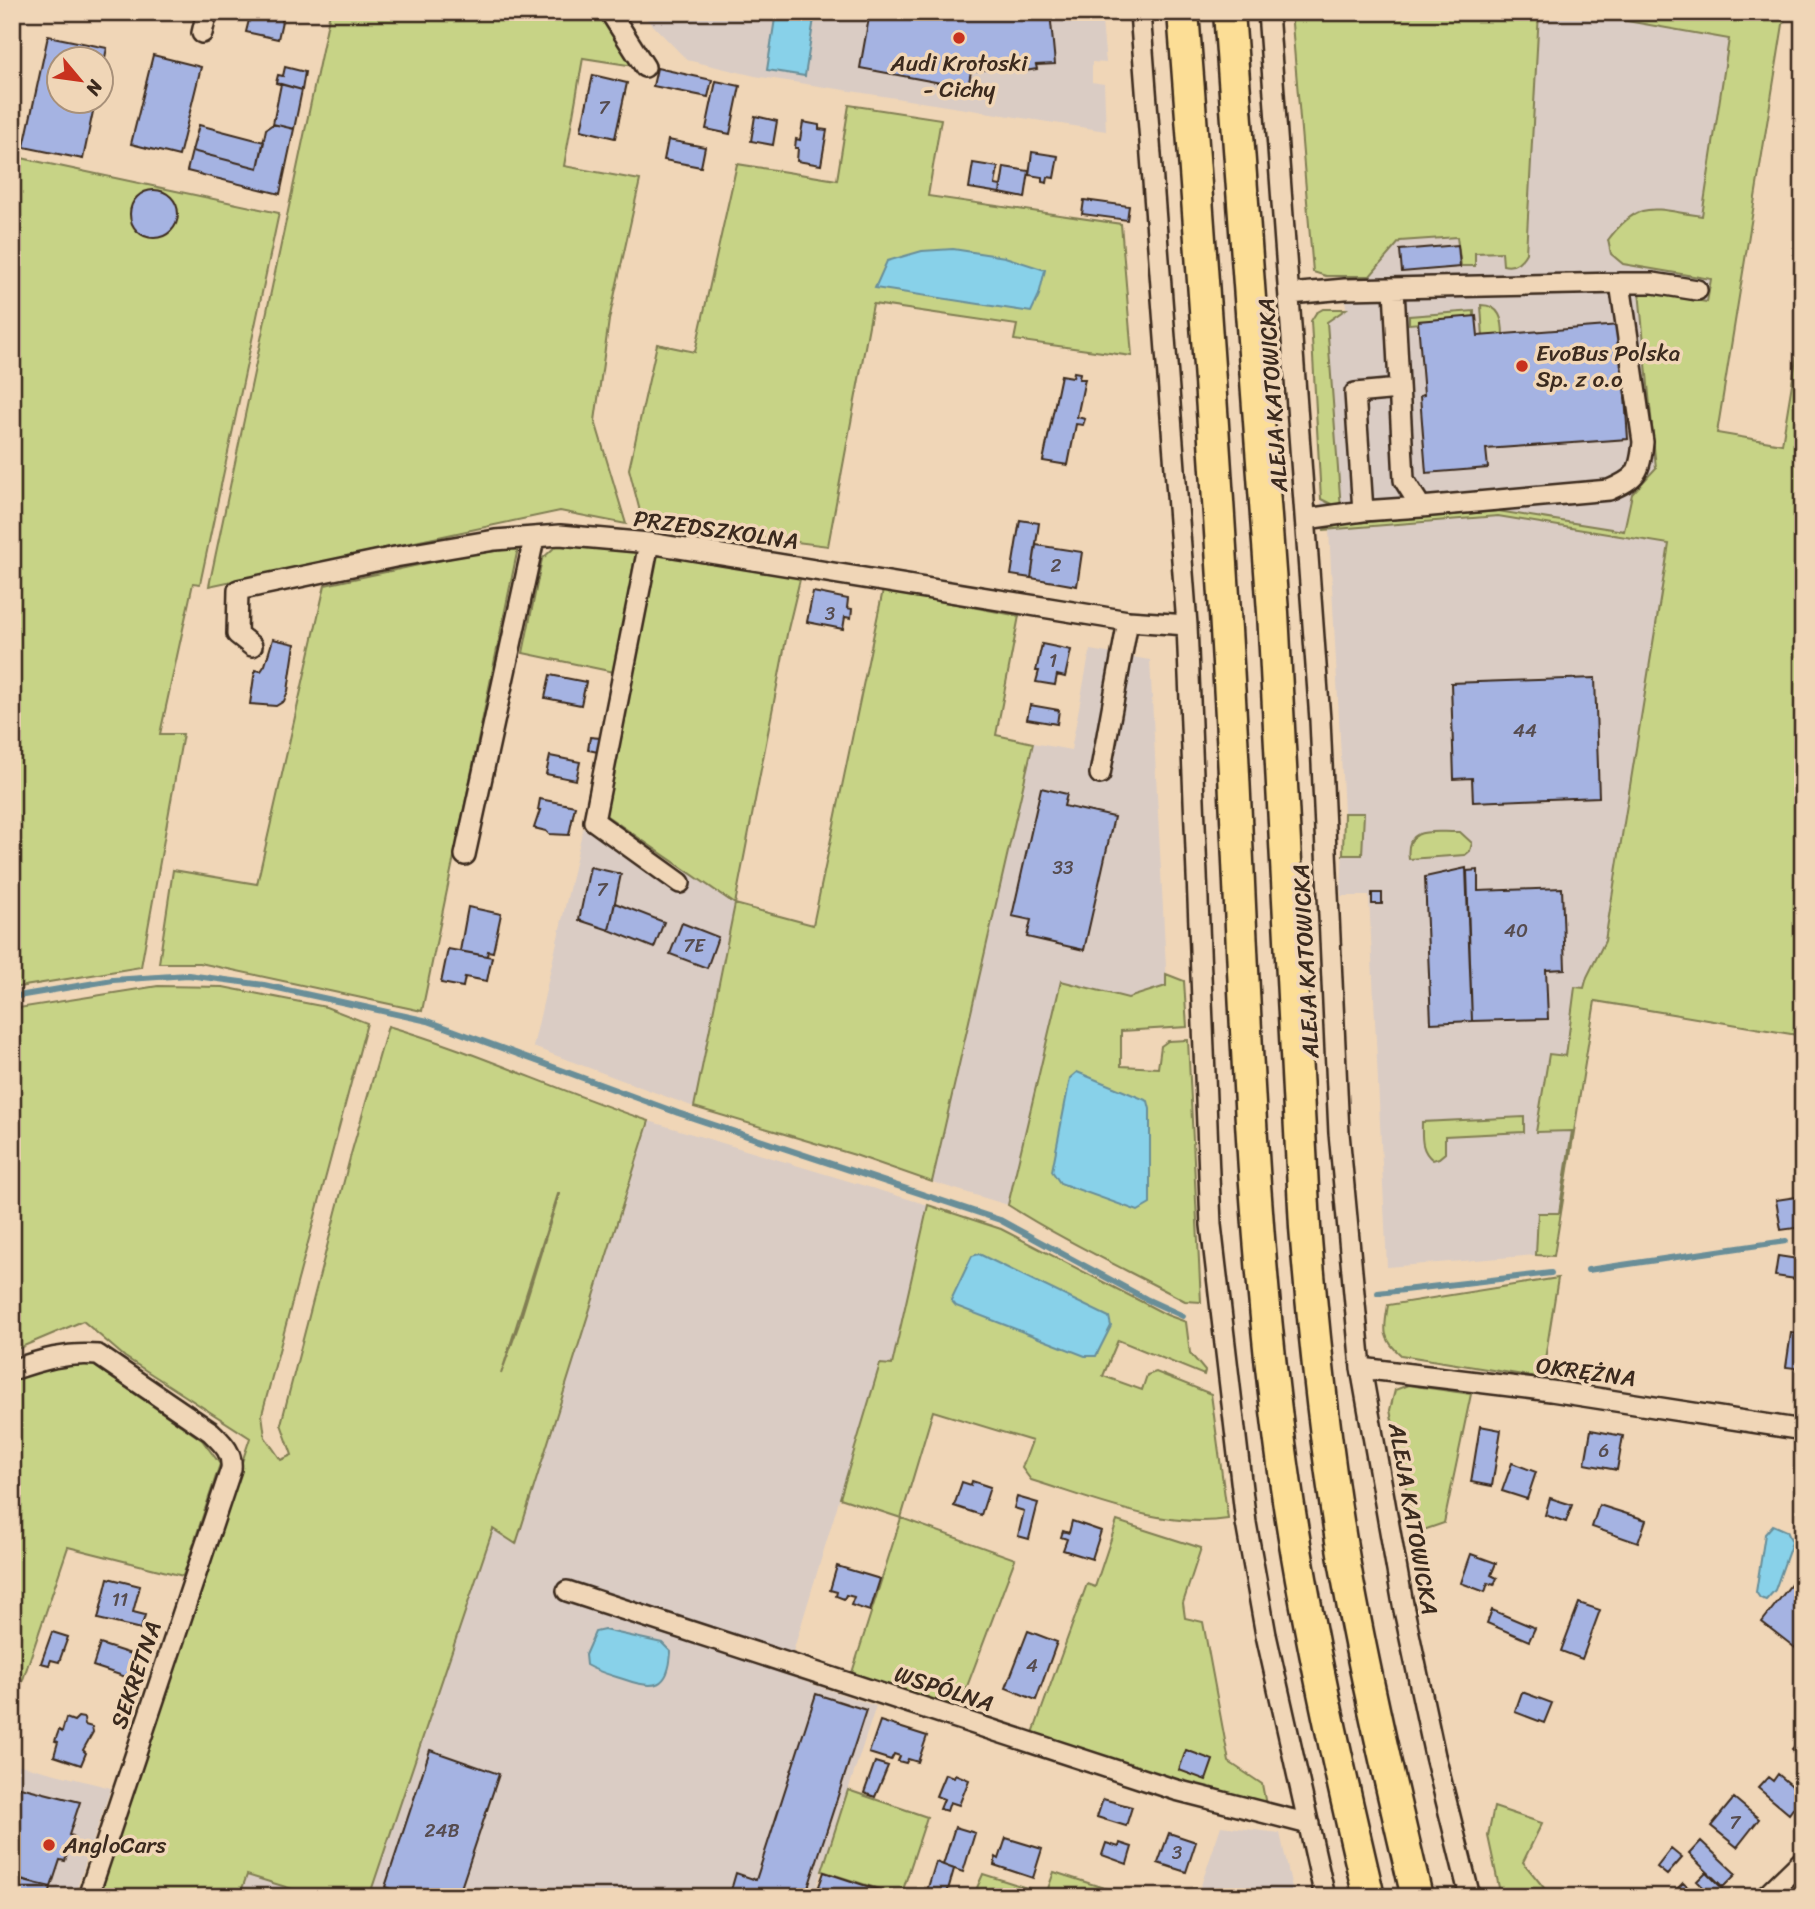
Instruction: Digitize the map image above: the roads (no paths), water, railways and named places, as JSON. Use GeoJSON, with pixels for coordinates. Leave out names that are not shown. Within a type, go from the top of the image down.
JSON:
{"type":"FeatureCollection","features":[{"type":"Feature","properties":{"kind":"highway"},"geometry":{"type":"LineString","coordinates":[[1183,12],[1217,459],[1257,1209],[1271,1362],[1287,1486],[1311,1630],[1369,1897]]}},
{"type":"Feature","properties":{"kind":"highway"},"geometry":{"type":"LineString","coordinates":[[1229,12],[1264,474],[1303,1200],[1313,1322],[1345,1564],[1417,1897]]}},
{"type":"Feature","properties":{"kind":"street"},"geometry":{"type":"LineString","coordinates":[[202,33],[207,12]]}},
{"type":"Feature","properties":{"kind":"street"},"geometry":{"type":"LineString","coordinates":[[610,12],[645,67]]}},
{"type":"Feature","properties":{"kind":"street"},"geometry":{"type":"LineString","coordinates":[[1140,12],[1187,625],[1211,1225],[1246,1523],[1266,1635],[1325,1897]]}},
{"type":"Feature","properties":{"kind":"street","name":"ALEJA KATOWICKA"},"geometry":{"type":"LineString","coordinates":[[1268,12],[1320,720],[1339,1133],[1360,1368],[1404,1610],[1435,1756],[1470,1897]]}},
{"type":"Feature","properties":{"kind":"street"},"geometry":{"type":"LineString","coordinates":[[1290,294],[1620,283],[1653,283],[1697,290]]}},
{"type":"Feature","properties":{"kind":"street"},"geometry":{"type":"LineString","coordinates":[[1306,519],[1363,511],[1609,490],[1631,480],[1641,462],[1643,442],[1620,283]]}},
{"type":"Feature","properties":{"kind":"street"},"geometry":{"type":"LineString","coordinates":[[1394,289],[1404,480],[1421,507]]}},
{"type":"Feature","properties":{"kind":"street"},"geometry":{"type":"LineString","coordinates":[[1363,511],[1355,393],[1399,389]]}},
{"type":"Feature","properties":{"kind":"street","name":"PRZEDSZKOLNA"},"geometry":{"type":"LineString","coordinates":[[252,646],[237,634],[238,590],[395,557],[495,540],[560,535],[649,543],[1128,621],[1187,625]]}},
{"type":"Feature","properties":{"kind":"street"},"geometry":{"type":"LineString","coordinates":[[465,855],[534,539]]}},
{"type":"Feature","properties":{"kind":"street"},"geometry":{"type":"LineString","coordinates":[[649,543],[594,821],[680,883]]}},
{"type":"Feature","properties":{"kind":"street"},"geometry":{"type":"LineString","coordinates":[[1100,774],[1128,621]]}},
{"type":"Feature","properties":{"kind":"street","name":"SEKRETNA"},"geometry":{"type":"LineString","coordinates":[[12,1370],[49,1357],[80,1353],[98,1355],[211,1432],[232,1459],[231,1469],[88,1897]]}},
{"type":"Feature","properties":{"kind":"street","name":"OKRĘŻNA"},"geometry":{"type":"LineString","coordinates":[[1360,1368],[1551,1391],[1803,1430]]}},
{"type":"Feature","properties":{"kind":"street","name":"WSPÓLNA"},"geometry":{"type":"LineString","coordinates":[[567,1591],[1176,1790],[1309,1824]]}},
{"type":"Feature","properties":{"kind":"street"},"geometry":{"type":"LineString","coordinates":[[1765,1897],[1803,1860]]}},
{"type":"Feature","properties":{"kind":"water"},"geometry":{"type":"Polygon","coordinates":[[[776,12],[815,12],[805,76],[767,70],[776,12]]]}},
{"type":"Feature","properties":{"kind":"water"},"geometry":{"type":"Polygon","coordinates":[[[953,249],[1005,257],[1045,270],[1039,295],[1031,312],[875,288],[887,261],[922,251],[953,249]]]}},
{"type":"Feature","properties":{"kind":"water"},"geometry":{"type":"Polygon","coordinates":[[[1077,1072],[1148,1101],[1150,1204],[1138,1211],[1060,1183],[1052,1171],[1070,1078],[1077,1072]]]}},
{"type":"Feature","properties":{"kind":"water"},"geometry":{"type":"Polygon","coordinates":[[[979,1254],[1109,1317],[1111,1326],[1096,1356],[1085,1356],[956,1306],[951,1300],[972,1256],[979,1254]]]}},
{"type":"Feature","properties":{"kind":"water"},"geometry":{"type":"Polygon","coordinates":[[[1773,1525],[1787,1531],[1792,1542],[1775,1590],[1766,1600],[1760,1598],[1756,1592],[1765,1534],[1773,1525]]]}},
{"type":"Feature","properties":{"kind":"water"},"geometry":{"type":"Polygon","coordinates":[[[604,1630],[662,1643],[671,1652],[670,1664],[663,1680],[658,1684],[643,1685],[586,1665],[585,1655],[595,1632],[604,1630]]]}},
{"type":"Feature","properties":{"kind":"waterway"},"geometry":{"type":"LineString","coordinates":[[12,997],[113,980],[188,975],[264,985],[428,1021],[678,1113],[1000,1220],[1146,1299],[1183,1316]]}},
{"type":"Feature","properties":{"kind":"waterway"},"geometry":{"type":"LineString","coordinates":[[1588,1270],[1786,1241]]}},
{"type":"Feature","properties":{"kind":"waterway"},"geometry":{"type":"LineString","coordinates":[[1378,1293],[1551,1273]]}},
{"type":"Feature","properties":{"kind":"place","name":"Audi Krotoski - Cichy"},"geometry":{"type":"Point","coordinates":[959,38]}},
{"type":"Feature","properties":{"kind":"place","name":"EvoBus Polska Sp. z o.o"},"geometry":{"type":"Point","coordinates":[1522,366]}},
{"type":"Feature","properties":{"kind":"place","name":"AngloCars"},"geometry":{"type":"Point","coordinates":[49,1845]}}]}
